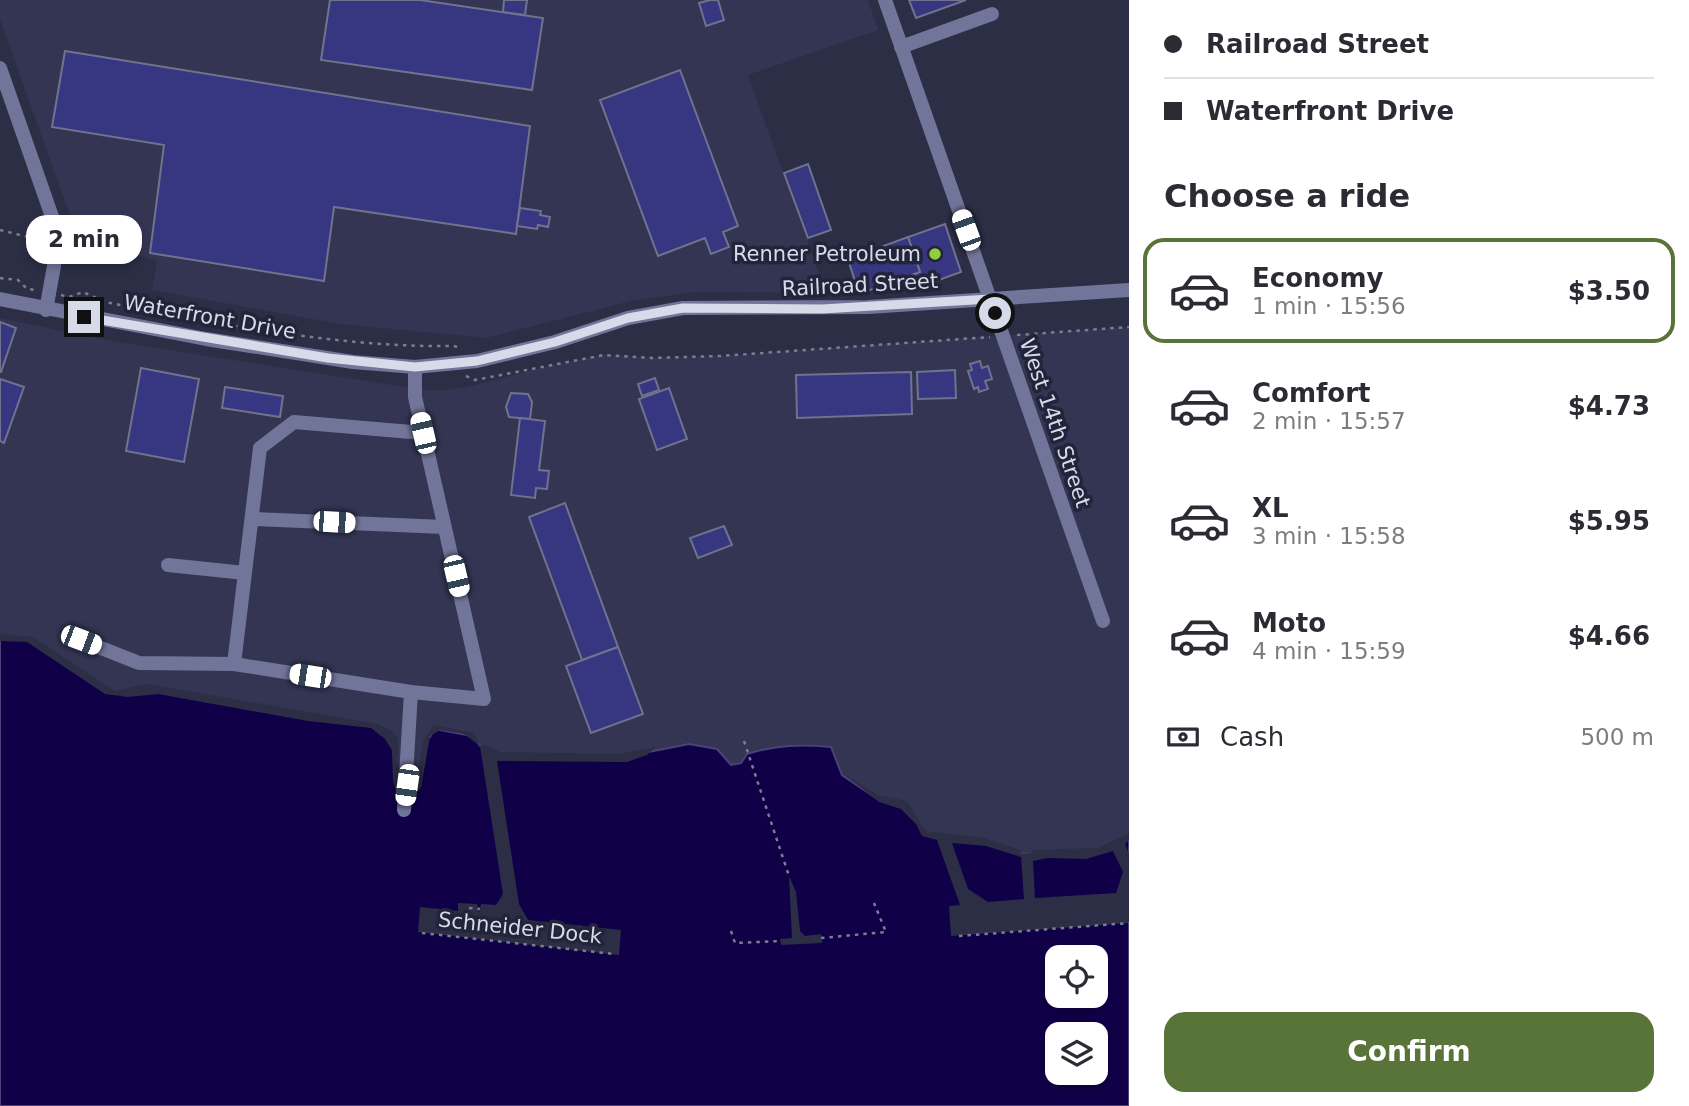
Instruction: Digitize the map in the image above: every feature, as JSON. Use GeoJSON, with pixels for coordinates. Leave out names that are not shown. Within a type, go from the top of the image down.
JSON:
{"type":"FeatureCollection","features":[{"type":"Feature","properties":{"kind":"street","name":"West 14th Street"},"geometry":{"type":"LineString","coordinates":[[885,0],[1103,621]]}},
{"type":"Feature","properties":{"kind":"street"},"geometry":{"type":"LineString","coordinates":[[901,47],[992,14]]}},
{"type":"Feature","properties":{"kind":"street"},"geometry":{"type":"LineString","coordinates":[[0,68],[56,229],[46,310]]}},
{"type":"Feature","properties":{"kind":"street","name":"Railroad Street"},"geometry":{"type":"LineString","coordinates":[[415,367],[477,361],[555,342],[628,318],[683,308],[822,309],[1129,290]]}},
{"type":"Feature","properties":{"kind":"street","name":"Waterfront Drive"},"geometry":{"type":"LineString","coordinates":[[0,299],[46,310],[339,360],[415,367]]}},
{"type":"Feature","properties":{"kind":"street"},"geometry":{"type":"LineString","coordinates":[[81,640],[139,663],[234,664],[411,692],[484,699],[415,397],[415,367]]}},
{"type":"Feature","properties":{"kind":"street"},"geometry":{"type":"LineString","coordinates":[[234,664],[260,449],[294,422],[423,433]]}},
{"type":"Feature","properties":{"kind":"street"},"geometry":{"type":"LineString","coordinates":[[252,519],[444,527]]}},
{"type":"Feature","properties":{"kind":"street"},"geometry":{"type":"LineString","coordinates":[[167,565],[245,573]]}},
{"type":"Feature","properties":{"kind":"street"},"geometry":{"type":"LineString","coordinates":[[404,810],[411,692]]}},
{"type":"Feature","properties":{"kind":"path"},"geometry":{"type":"LineString","coordinates":[[0,230],[40,241],[55,240]]}},
{"type":"Feature","properties":{"kind":"path"},"geometry":{"type":"LineString","coordinates":[[744,741],[789,876]]}},
{"type":"Feature","properties":{"kind":"path"},"geometry":{"type":"LineString","coordinates":[[821,938],[886,932],[874,903]]}},
{"type":"Feature","properties":{"kind":"path"},"geometry":{"type":"LineString","coordinates":[[469,908],[480,909]]}},
{"type":"Feature","properties":{"kind":"path"},"geometry":{"type":"LineString","coordinates":[[959,936],[1129,923]]}},
{"type":"Feature","properties":{"kind":"path"},"geometry":{"type":"LineString","coordinates":[[731,931],[735,943],[781,941]]}},
{"type":"Feature","properties":{"kind":"path","name":"Schneider Dock"},"geometry":{"type":"LineString","coordinates":[[422,933],[614,954]]}},
{"type":"Feature","properties":{"kind":"shaded area"},"geometry":{"type":"Polygon","coordinates":[[[0,0],[868,0],[878,30],[748,75],[826,293],[696,292],[631,301],[486,338],[340,324],[152,290],[157,260],[80,244],[0,19],[0,0]]]}},
{"type":"Feature","properties":{"kind":"shaded area"},"geometry":{"type":"Polygon","coordinates":[[[0,318],[106,340],[431,391],[464,388],[556,364],[604,355],[652,358],[720,356],[1129,327],[1129,837],[1099,852],[1015,854],[924,834],[842,774],[831,747],[802,744],[771,747],[741,763],[731,765],[717,749],[618,758],[418,786],[398,784],[114,694],[0,637],[0,318]]]}},
{"type":"Feature","properties":{"kind":"shaded area"},"geometry":{"type":"Polygon","coordinates":[[[0,637],[30,639],[114,694],[147,688],[373,727],[390,734],[399,784],[418,786],[426,743],[435,729],[472,736],[480,746],[499,755],[618,758],[689,744],[717,749],[731,765],[741,763],[747,754],[768,749],[820,746],[831,747],[842,775],[876,798],[905,804],[924,834],[983,841],[1015,854],[1099,852],[1129,837],[1129,1106],[0,1106],[0,637]]]}},
{"type":"Feature","properties":{"kind":"pier"},"geometry":{"type":"Polygon","coordinates":[[[0,634],[33,637],[115,691],[147,684],[377,724],[392,731],[398,739],[397,797],[393,780],[392,750],[385,739],[371,728],[308,721],[158,694],[128,697],[105,694],[27,642],[0,641],[0,634]]]}},
{"type":"Feature","properties":{"kind":"pier"},"geometry":{"type":"Polygon","coordinates":[[[434,725],[474,733],[480,746],[464,734],[440,730],[430,736],[421,788],[414,794],[423,742],[434,725]]]}},
{"type":"Feature","properties":{"kind":"pier"},"geometry":{"type":"Polygon","coordinates":[[[486,745],[500,752],[617,754],[656,747],[647,755],[627,762],[497,761],[519,904],[528,920],[621,930],[619,955],[418,932],[420,907],[458,911],[458,903],[477,904],[479,913],[481,904],[496,905],[503,894],[480,746],[486,745]]]}},
{"type":"Feature","properties":{"kind":"pier"},"geometry":{"type":"Polygon","coordinates":[[[841,772],[877,795],[907,801],[926,831],[984,838],[1020,850],[1021,854],[1032,853],[1033,850],[1098,848],[1129,833],[1129,840],[1125,844],[1129,854],[1129,923],[951,936],[949,906],[960,905],[937,840],[922,836],[916,824],[901,809],[879,802],[841,772]],[[952,843],[968,889],[988,902],[1024,899],[1021,857],[986,846],[952,843]],[[1113,851],[1086,859],[1048,858],[1033,861],[1035,898],[1116,893],[1123,872],[1113,851]]]}},
{"type":"Feature","properties":{"kind":"pier"},"geometry":{"type":"Polygon","coordinates":[[[789,876],[796,892],[800,931],[805,936],[821,934],[822,943],[781,945],[780,939],[792,938],[789,876]]]}},
{"type":"Feature","properties":{"kind":"building"},"geometry":{"type":"Polygon","coordinates":[[[330,0],[420,0],[543,18],[532,90],[321,60],[330,0]]]}},
{"type":"Feature","properties":{"kind":"building"},"geometry":{"type":"Polygon","coordinates":[[[504,0],[527,0],[525,15],[503,12],[504,0]]]}},
{"type":"Feature","properties":{"kind":"building"},"geometry":{"type":"Polygon","coordinates":[[[718,0],[724,20],[706,26],[699,3],[718,0]]]}},
{"type":"Feature","properties":{"kind":"building"},"geometry":{"type":"Polygon","coordinates":[[[909,0],[966,0],[916,18],[909,0]]]}},
{"type":"Feature","properties":{"kind":"building"},"geometry":{"type":"Polygon","coordinates":[[[65,51],[530,126],[516,234],[334,207],[324,281],[150,253],[164,145],[52,127],[65,51]]]}},
{"type":"Feature","properties":{"kind":"building"},"geometry":{"type":"Polygon","coordinates":[[[680,70],[738,226],[723,232],[729,247],[711,254],[705,238],[658,256],[600,100],[680,70]]]}},
{"type":"Feature","properties":{"kind":"building"},"geometry":{"type":"Polygon","coordinates":[[[808,164],[831,230],[808,238],[784,173],[808,164]]]}},
{"type":"Feature","properties":{"kind":"building"},"geometry":{"type":"Polygon","coordinates":[[[520,208],[541,211],[540,215],[550,217],[548,227],[538,225],[537,229],[517,226],[520,208]]]}},
{"type":"Feature","properties":{"kind":"building","name":"Renner Petroleum"},"geometry":{"type":"Polygon","coordinates":[[[945,224],[961,272],[914,289],[909,276],[920,272],[908,237],[945,224]]]}},
{"type":"Feature","properties":{"kind":"building"},"geometry":{"type":"Polygon","coordinates":[[[908,237],[920,272],[859,294],[848,259],[908,237]]]}},
{"type":"Feature","properties":{"kind":"building"},"geometry":{"type":"Polygon","coordinates":[[[0,322],[16,328],[1,372],[0,372],[0,322]]]}},
{"type":"Feature","properties":{"kind":"building"},"geometry":{"type":"Polygon","coordinates":[[[980,361],[982,368],[988,366],[992,379],[985,381],[988,389],[979,392],[978,387],[974,389],[968,371],[972,370],[970,364],[980,361]]]}},
{"type":"Feature","properties":{"kind":"building"},"geometry":{"type":"Polygon","coordinates":[[[141,368],[199,379],[184,462],[126,451],[141,368]]]}},
{"type":"Feature","properties":{"kind":"building"},"geometry":{"type":"Polygon","coordinates":[[[955,370],[956,398],[918,399],[917,372],[955,370]]]}},
{"type":"Feature","properties":{"kind":"building"},"geometry":{"type":"Polygon","coordinates":[[[911,372],[912,414],[797,418],[796,375],[911,372]]]}},
{"type":"Feature","properties":{"kind":"building"},"geometry":{"type":"Polygon","coordinates":[[[655,378],[659,390],[642,396],[638,384],[655,378]]]}},
{"type":"Feature","properties":{"kind":"building"},"geometry":{"type":"Polygon","coordinates":[[[0,379],[24,387],[4,443],[0,441],[0,379]]]}},
{"type":"Feature","properties":{"kind":"building"},"geometry":{"type":"Polygon","coordinates":[[[225,387],[283,396],[280,417],[222,408],[225,387]]]}},
{"type":"Feature","properties":{"kind":"building"},"geometry":{"type":"Polygon","coordinates":[[[669,388],[687,439],[657,450],[639,399],[669,388]]]}},
{"type":"Feature","properties":{"kind":"building"},"geometry":{"type":"Polygon","coordinates":[[[511,393],[528,394],[532,402],[530,419],[509,417],[506,407],[511,393]]]}},
{"type":"Feature","properties":{"kind":"building"},"geometry":{"type":"Polygon","coordinates":[[[520,418],[545,421],[539,470],[549,471],[547,489],[536,488],[535,498],[511,495],[520,418]]]}},
{"type":"Feature","properties":{"kind":"building"},"geometry":{"type":"Polygon","coordinates":[[[565,503],[618,647],[582,660],[529,517],[565,503]]]}},
{"type":"Feature","properties":{"kind":"building"},"geometry":{"type":"Polygon","coordinates":[[[724,526],[732,545],[698,558],[690,538],[724,526]]]}},
{"type":"Feature","properties":{"kind":"building"},"geometry":{"type":"Polygon","coordinates":[[[618,647],[643,714],[591,733],[566,666],[618,647]]]}},
{"type":"Feature","properties":{"kind":"place","name":"Renner Petroleum"},"geometry":{"type":"Point","coordinates":[935,254]}},
{"type":"Feature","properties":{"kind":"route"},"geometry":{"type":"LineString","coordinates":[[84,317],[353,362],[415,367],[477,361],[555,342],[628,318],[683,308],[822,309],[990,299],[995,313]]}}]}
